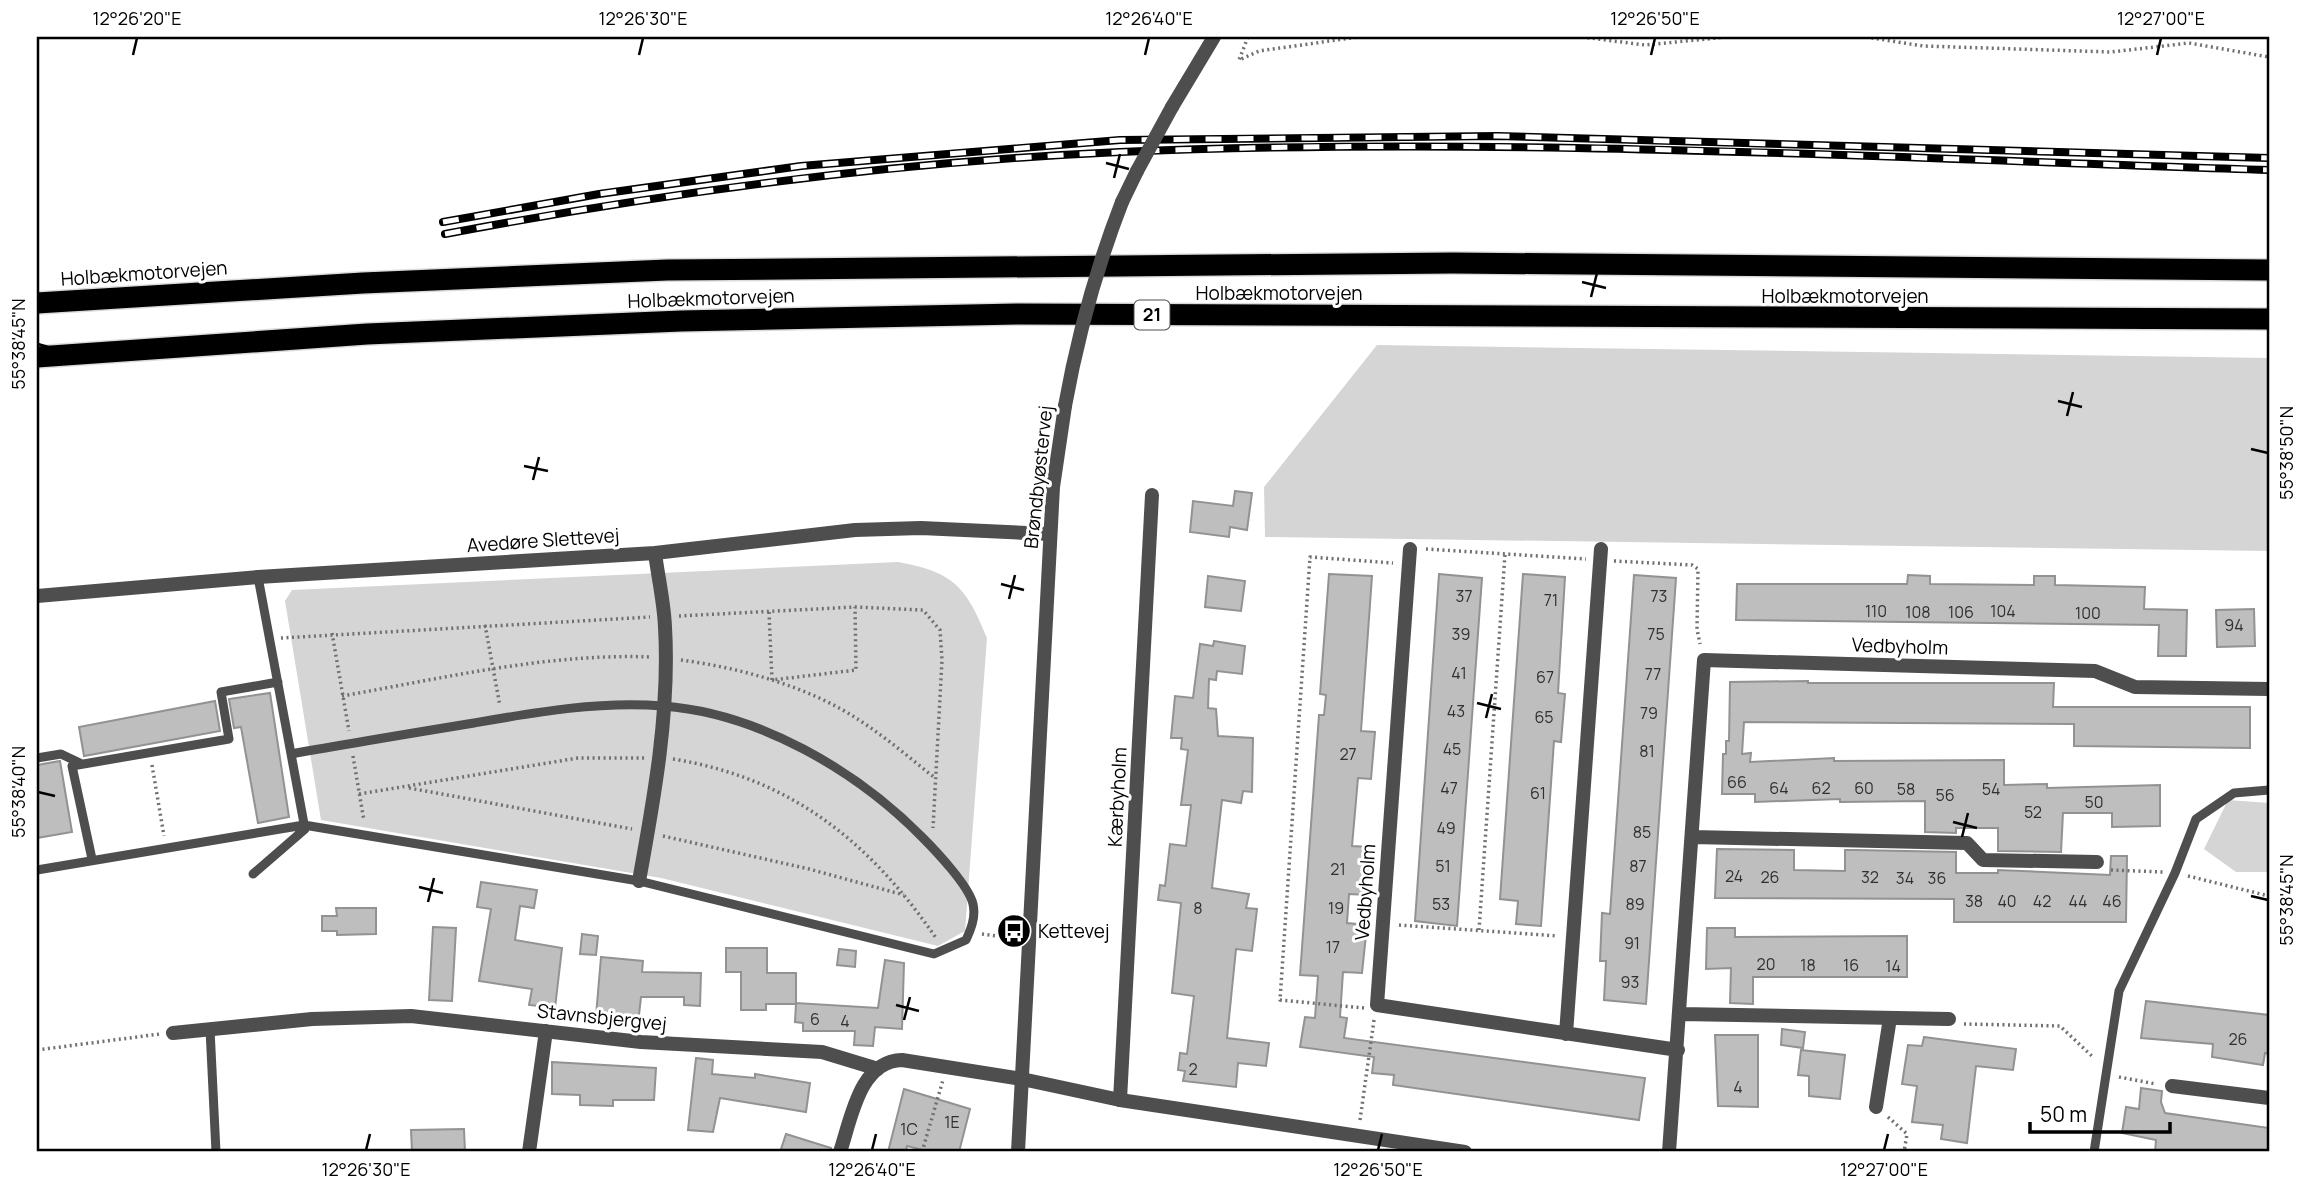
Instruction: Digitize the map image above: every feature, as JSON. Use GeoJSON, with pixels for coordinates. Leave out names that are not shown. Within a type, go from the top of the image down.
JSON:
{"type":"FeatureCollection","features":[{"type":"Feature","properties":{"kind":"highway","name":"Holbækmotorvejen"},"geometry":{"type":"LineString","coordinates":[[37,303],[377,282],[748,269],[1466,263],[2269,270]]}},
{"type":"Feature","properties":{"kind":"highway","name":"Holbækmotorvejen"},"geometry":{"type":"LineString","coordinates":[[37,357],[380,334],[681,321],[1003,314],[2269,319]]}},
{"type":"Feature","properties":{"kind":"street","name":"Brøndbyøstervej"},"geometry":{"type":"LineString","coordinates":[[1018,1152],[1053,487],[1077,336],[1096,270],[1122,202],[1172,107],[1214,37]]}},
{"type":"Feature","properties":{"kind":"street","name":"Kærbyholm"},"geometry":{"type":"LineString","coordinates":[[1120,1100],[1152,495]]}},
{"type":"Feature","properties":{"kind":"street","name":"Avedøre Slettevej"},"geometry":{"type":"LineString","coordinates":[[37,596],[258,578],[654,553],[855,530],[921,528],[1051,534]]}},
{"type":"Feature","properties":{"kind":"street","name":"Vedbyholm"},"geometry":{"type":"LineString","coordinates":[[1377,1005],[1410,549]]}},
{"type":"Feature","properties":{"kind":"street"},"geometry":{"type":"LineString","coordinates":[[1566,1034],[1601,550]]}},
{"type":"Feature","properties":{"kind":"street"},"geometry":{"type":"LineString","coordinates":[[639,881],[658,758],[663,706],[664,617],[654,553]]}},
{"type":"Feature","properties":{"kind":"street","name":"Vedbyholm"},"geometry":{"type":"LineString","coordinates":[[1670,1152],[1704,660],[2095,671],[2135,687],[2269,689]]}},
{"type":"Feature","properties":{"kind":"street"},"geometry":{"type":"LineString","coordinates":[[1693,837],[1967,843],[1983,860],[2097,862]]}},
{"type":"Feature","properties":{"kind":"street"},"geometry":{"type":"LineString","coordinates":[[1377,1005],[1678,1049]]}},
{"type":"Feature","properties":{"kind":"street"},"geometry":{"type":"LineString","coordinates":[[1681,1014],[1949,1019]]}},
{"type":"Feature","properties":{"kind":"street","name":"Stavnsbjergvej"},"geometry":{"type":"LineString","coordinates":[[173,1033],[312,1019],[411,1016],[641,1042],[822,1052],[878,1069],[887,1063],[902,1060],[1022,1079]]}},
{"type":"Feature","properties":{"kind":"street"},"geometry":{"type":"LineString","coordinates":[[1876,1107],[1890,1018]]}},
{"type":"Feature","properties":{"kind":"street"},"geometry":{"type":"LineString","coordinates":[[528,1152],[546,1031]]}},
{"type":"Feature","properties":{"kind":"street"},"geometry":{"type":"LineString","coordinates":[[840,1152],[860,1090],[878,1069]]}},
{"type":"Feature","properties":{"kind":"street"},"geometry":{"type":"LineString","coordinates":[[1022,1079],[1120,1100],[1465,1152]]}},
{"type":"Feature","properties":{"kind":"street"},"geometry":{"type":"LineString","coordinates":[[2172,1086],[2269,1098]]}},
{"type":"Feature","properties":{"kind":"lane"},"geometry":{"type":"LineString","coordinates":[[253,874],[305,829],[258,578]]}},
{"type":"Feature","properties":{"kind":"lane"},"geometry":{"type":"LineString","coordinates":[[92,859],[72,766],[229,739],[221,692],[278,682]]}},
{"type":"Feature","properties":{"kind":"lane"},"geometry":{"type":"LineString","coordinates":[[37,870],[304,825],[639,881],[934,954],[967,940],[970,933],[973,903],[932,847],[904,818],[829,764],[772,734],[709,713],[663,706],[578,705],[291,754]]}},
{"type":"Feature","properties":{"kind":"lane"},"geometry":{"type":"LineString","coordinates":[[37,758],[61,754],[82,764]]}},
{"type":"Feature","properties":{"kind":"lane"},"geometry":{"type":"LineString","coordinates":[[2094,1152],[2119,991],[2175,873],[2196,819],[2234,793],[2269,790]]}},
{"type":"Feature","properties":{"kind":"lane"},"geometry":{"type":"LineString","coordinates":[[210,1029],[216,1152]]}},
{"type":"Feature","properties":{"kind":"path"},"geometry":{"type":"LineString","coordinates":[[1248,37],[1239,60],[1259,51],[1358,37]]}},
{"type":"Feature","properties":{"kind":"path"},"geometry":{"type":"LineString","coordinates":[[1582,37],[1616,39],[1645,45],[1727,37]]}},
{"type":"Feature","properties":{"kind":"path"},"geometry":{"type":"LineString","coordinates":[[1866,37],[1923,46],[2111,52],[2189,43],[2269,57]]}},
{"type":"Feature","properties":{"kind":"path"},"geometry":{"type":"LineString","coordinates":[[1479,930],[1505,554]]}},
{"type":"Feature","properties":{"kind":"path"},"geometry":{"type":"LineString","coordinates":[[1357,1136],[1377,1005],[1364,1008],[1280,1000],[1310,557],[1409,564]]}},
{"type":"Feature","properties":{"kind":"path"},"geometry":{"type":"LineString","coordinates":[[769,612],[772,680],[856,670],[855,607]]}},
{"type":"Feature","properties":{"kind":"path"},"geometry":{"type":"LineString","coordinates":[[270,641],[291,636],[855,607],[923,610],[940,630],[942,660],[932,847]]}},
{"type":"Feature","properties":{"kind":"path"},"geometry":{"type":"LineString","coordinates":[[485,625],[502,718]]}},
{"type":"Feature","properties":{"kind":"path"},"geometry":{"type":"LineString","coordinates":[[332,634],[365,825]]}},
{"type":"Feature","properties":{"kind":"path"},"geometry":{"type":"LineString","coordinates":[[150,752],[166,848]]}},
{"type":"Feature","properties":{"kind":"path"},"geometry":{"type":"LineString","coordinates":[[359,794],[578,758],[677,759],[746,778],[810,810],[849,837],[898,886],[921,914],[944,950]]}},
{"type":"Feature","properties":{"kind":"path"},"geometry":{"type":"LineString","coordinates":[[1382,923],[1573,936]]}},
{"type":"Feature","properties":{"kind":"path"},"geometry":{"type":"LineString","coordinates":[[970,933],[1029,940]]}},
{"type":"Feature","properties":{"kind":"path"},"geometry":{"type":"LineString","coordinates":[[1949,1019],[1965,1025],[2060,1026],[2107,1072],[2126,1080],[2172,1086]]}},
{"type":"Feature","properties":{"kind":"path"},"geometry":{"type":"LineString","coordinates":[[37,1050],[173,1033]]}},
{"type":"Feature","properties":{"kind":"path"},"geometry":{"type":"LineString","coordinates":[[922,1152],[947,1067]]}},
{"type":"Feature","properties":{"kind":"path"},"geometry":{"type":"LineString","coordinates":[[1876,1107],[1907,1134],[1904,1152]]}},
{"type":"Feature","properties":{"kind":"shaded area"},"geometry":{"type":"Polygon","coordinates":[[[1377,345],[2269,358],[2269,551],[1265,537],[1264,487],[1377,345]]]}},
{"type":"Feature","properties":{"kind":"shaded area"},"geometry":{"type":"Polygon","coordinates":[[[898,562],[932,571],[955,584],[972,606],[987,638],[965,931],[938,946],[661,878],[321,820],[285,601],[292,590],[898,562]]]}},
{"type":"Feature","properties":{"kind":"shaded area"},"geometry":{"type":"Polygon","coordinates":[[[2228,800],[2269,803],[2269,872],[2236,872],[2204,849],[2228,800]]]}},
{"type":"Feature","properties":{"kind":"building"},"geometry":{"type":"Polygon","coordinates":[[[1235,491],[1252,493],[1247,530],[1230,527],[1229,537],[1190,532],[1193,501],[1233,506],[1235,491]]]}},
{"type":"Feature","properties":{"kind":"building"},"geometry":{"type":"Polygon","coordinates":[[[1329,574],[1372,576],[1361,731],[1375,732],[1371,779],[1358,778],[1352,846],[1369,847],[1366,895],[1349,894],[1347,923],[1367,925],[1362,973],[1343,972],[1340,1017],[1347,1018],[1344,1038],[1645,1078],[1639,1120],[1393,1085],[1394,1075],[1372,1073],[1374,1057],[1300,1047],[1305,1017],[1315,1018],[1318,976],[1300,975],[1319,715],[1324,715],[1326,695],[1320,694],[1329,574]]]}},
{"type":"Feature","properties":{"kind":"building"},"geometry":{"type":"Polygon","coordinates":[[[1439,574],[1482,578],[1457,926],[1415,921],[1439,574]]]}},
{"type":"Feature","properties":{"kind":"building"},"geometry":{"type":"Polygon","coordinates":[[[1523,574],[1565,577],[1558,693],[1565,694],[1561,742],[1554,741],[1541,926],[1516,924],[1518,901],[1500,899],[1523,574]]]}},
{"type":"Feature","properties":{"kind":"building"},"geometry":{"type":"Polygon","coordinates":[[[1634,575],[1676,578],[1646,1004],[1604,1000],[1606,961],[1600,961],[1602,913],[1610,914],[1634,575]]]}},
{"type":"Feature","properties":{"kind":"building"},"geometry":{"type":"Polygon","coordinates":[[[1908,575],[1930,576],[1930,584],[2034,585],[2034,576],[2055,576],[2055,585],[2145,587],[2144,609],[2187,610],[2186,656],[2158,656],[2159,625],[1736,620],[1737,584],[1907,584],[1908,575]]]}},
{"type":"Feature","properties":{"kind":"building"},"geometry":{"type":"Polygon","coordinates":[[[1208,576],[1245,581],[1241,611],[1205,607],[1208,576]]]}},
{"type":"Feature","properties":{"kind":"building"},"geometry":{"type":"Polygon","coordinates":[[[2254,609],[2255,646],[2217,647],[2216,610],[2254,609]]]}},
{"type":"Feature","properties":{"kind":"building"},"geometry":{"type":"Polygon","coordinates":[[[1214,641],[1245,646],[1242,674],[1217,671],[1216,680],[1209,679],[1208,708],[1216,709],[1218,736],[1253,738],[1252,792],[1243,791],[1241,803],[1222,800],[1212,888],[1249,894],[1246,908],[1257,909],[1252,951],[1236,949],[1227,1038],[1269,1043],[1266,1066],[1238,1063],[1236,1087],[1183,1081],[1185,1071],[1178,1070],[1180,1053],[1187,1054],[1194,996],[1172,993],[1181,903],[1158,900],[1160,885],[1165,886],[1170,844],[1186,846],[1191,805],[1181,805],[1188,750],[1181,749],[1182,738],[1171,738],[1175,696],[1193,698],[1200,644],[1213,646],[1214,641]]]}},
{"type":"Feature","properties":{"kind":"building"},"geometry":{"type":"Polygon","coordinates":[[[1730,682],[2054,683],[2053,707],[2250,707],[2250,748],[2074,746],[2074,724],[1744,722],[1742,754],[1751,753],[1750,762],[1834,758],[1834,761],[2004,760],[2004,785],[2047,784],[2047,788],[2160,785],[2160,826],[2112,827],[2112,813],[2063,813],[2061,852],[1998,851],[1998,828],[1956,828],[1956,833],[1925,832],[1925,801],[1840,802],[1840,799],[1755,802],[1755,794],[1722,794],[1723,754],[1726,754],[1726,741],[1729,741],[1730,682]]]}},
{"type":"Feature","properties":{"kind":"building"},"geometry":{"type":"Polygon","coordinates":[[[270,693],[289,817],[258,823],[241,727],[234,728],[229,699],[270,693]]]}},
{"type":"Feature","properties":{"kind":"building"},"geometry":{"type":"Polygon","coordinates":[[[215,701],[220,731],[84,756],[79,727],[215,701]]]}},
{"type":"Feature","properties":{"kind":"building"},"geometry":{"type":"Polygon","coordinates":[[[60,761],[72,832],[37,838],[37,765],[60,761]]]}},
{"type":"Feature","properties":{"kind":"building"},"geometry":{"type":"Polygon","coordinates":[[[1717,849],[1794,850],[1794,870],[1845,871],[1845,850],[1956,852],[1956,873],[1998,873],[1998,870],[2110,875],[2111,856],[2127,856],[2126,922],[1954,922],[1954,899],[1715,898],[1717,849]]]}},
{"type":"Feature","properties":{"kind":"building"},"geometry":{"type":"Polygon","coordinates":[[[481,882],[537,890],[534,908],[520,906],[515,940],[562,948],[555,1008],[529,1005],[532,989],[479,981],[491,909],[477,907],[481,882]]]}},
{"type":"Feature","properties":{"kind":"building"},"geometry":{"type":"Polygon","coordinates":[[[336,908],[376,908],[376,934],[337,935],[337,931],[322,931],[322,916],[337,916],[336,908]]]}},
{"type":"Feature","properties":{"kind":"building"},"geometry":{"type":"Polygon","coordinates":[[[433,927],[456,928],[452,1001],[429,1000],[433,927]]]}},
{"type":"Feature","properties":{"kind":"building"},"geometry":{"type":"Polygon","coordinates":[[[1707,928],[1735,928],[1735,937],[1907,936],[1907,977],[1753,977],[1753,1004],[1730,1003],[1731,968],[1706,969],[1707,928]]]}},
{"type":"Feature","properties":{"kind":"building"},"geometry":{"type":"Polygon","coordinates":[[[582,934],[598,936],[596,955],[580,954],[582,934]]]}},
{"type":"Feature","properties":{"kind":"building"},"geometry":{"type":"Polygon","coordinates":[[[726,948],[767,948],[767,973],[796,973],[796,1004],[766,1004],[766,1010],[741,1010],[741,972],[726,972],[726,948]]]}},
{"type":"Feature","properties":{"kind":"building"},"geometry":{"type":"Polygon","coordinates":[[[839,949],[856,951],[855,967],[837,965],[839,949]]]}},
{"type":"Feature","properties":{"kind":"building"},"geometry":{"type":"Polygon","coordinates":[[[601,957],[643,961],[642,972],[701,973],[700,1006],[684,1005],[684,997],[641,997],[639,1015],[596,1016],[601,957]]]}},
{"type":"Feature","properties":{"kind":"building"},"geometry":{"type":"Polygon","coordinates":[[[885,960],[904,963],[902,1029],[875,1027],[873,1046],[854,1045],[855,1031],[803,1031],[803,1023],[795,1022],[796,1003],[878,1008],[885,960]]]}},
{"type":"Feature","properties":{"kind":"building"},"geometry":{"type":"Polygon","coordinates":[[[2146,1001],[2269,1015],[2269,1054],[2265,1053],[2263,1065],[2212,1057],[2213,1044],[2141,1038],[2146,1001]]]}},
{"type":"Feature","properties":{"kind":"building"},"geometry":{"type":"Polygon","coordinates":[[[1782,1029],[1805,1032],[1803,1048],[1781,1045],[1782,1029]]]}},
{"type":"Feature","properties":{"kind":"building"},"geometry":{"type":"Polygon","coordinates":[[[1715,1035],[1758,1035],[1758,1107],[1718,1106],[1715,1035]]]}},
{"type":"Feature","properties":{"kind":"building"},"geometry":{"type":"Polygon","coordinates":[[[1924,1037],[2016,1049],[2013,1070],[1976,1066],[1967,1143],[1941,1139],[1943,1125],[1912,1122],[1917,1086],[1902,1084],[1908,1045],[1922,1046],[1924,1037]]]}},
{"type":"Feature","properties":{"kind":"building"},"geometry":{"type":"Polygon","coordinates":[[[1801,1050],[1845,1055],[1840,1099],[1809,1096],[1809,1076],[1798,1075],[1801,1050]]]}},
{"type":"Feature","properties":{"kind":"building"},"geometry":{"type":"Polygon","coordinates":[[[696,1058],[713,1060],[712,1074],[755,1078],[755,1074],[810,1083],[806,1112],[720,1098],[713,1132],[688,1130],[696,1058]]]}},
{"type":"Feature","properties":{"kind":"building"},"geometry":{"type":"Polygon","coordinates":[[[552,1062],[656,1068],[654,1100],[613,1100],[613,1106],[580,1105],[580,1095],[552,1094],[552,1062]]]}},
{"type":"Feature","properties":{"kind":"building"},"geometry":{"type":"Polygon","coordinates":[[[2141,1088],[2162,1091],[2161,1102],[2165,1113],[2269,1128],[2269,1152],[2155,1152],[2156,1140],[2122,1133],[2126,1107],[2139,1109],[2141,1088]]]}},
{"type":"Feature","properties":{"kind":"building"},"geometry":{"type":"Polygon","coordinates":[[[904,1089],[970,1109],[959,1152],[931,1152],[907,1146],[906,1152],[888,1152],[904,1089]]]}},
{"type":"Feature","properties":{"kind":"building"},"geometry":{"type":"Polygon","coordinates":[[[464,1129],[465,1152],[412,1152],[411,1130],[464,1129]]]}},
{"type":"Feature","properties":{"kind":"building"},"geometry":{"type":"Polygon","coordinates":[[[786,1134],[831,1148],[831,1152],[780,1152],[786,1134]]]}},
{"type":"Feature","properties":{"kind":"railway"},"geometry":{"type":"LineString","coordinates":[[443,222],[599,194],[801,166],[1120,140],[1497,136],[2269,158]]}},
{"type":"Feature","properties":{"kind":"railway"},"geometry":{"type":"LineString","coordinates":[[445,234],[613,205],[781,181],[951,163],[1120,152],[1407,146],[1695,150],[2269,170]]}},
{"type":"Feature","properties":{"kind":"place","name":"Kettevej"},"geometry":{"type":"Point","coordinates":[1014,931]}}]}
